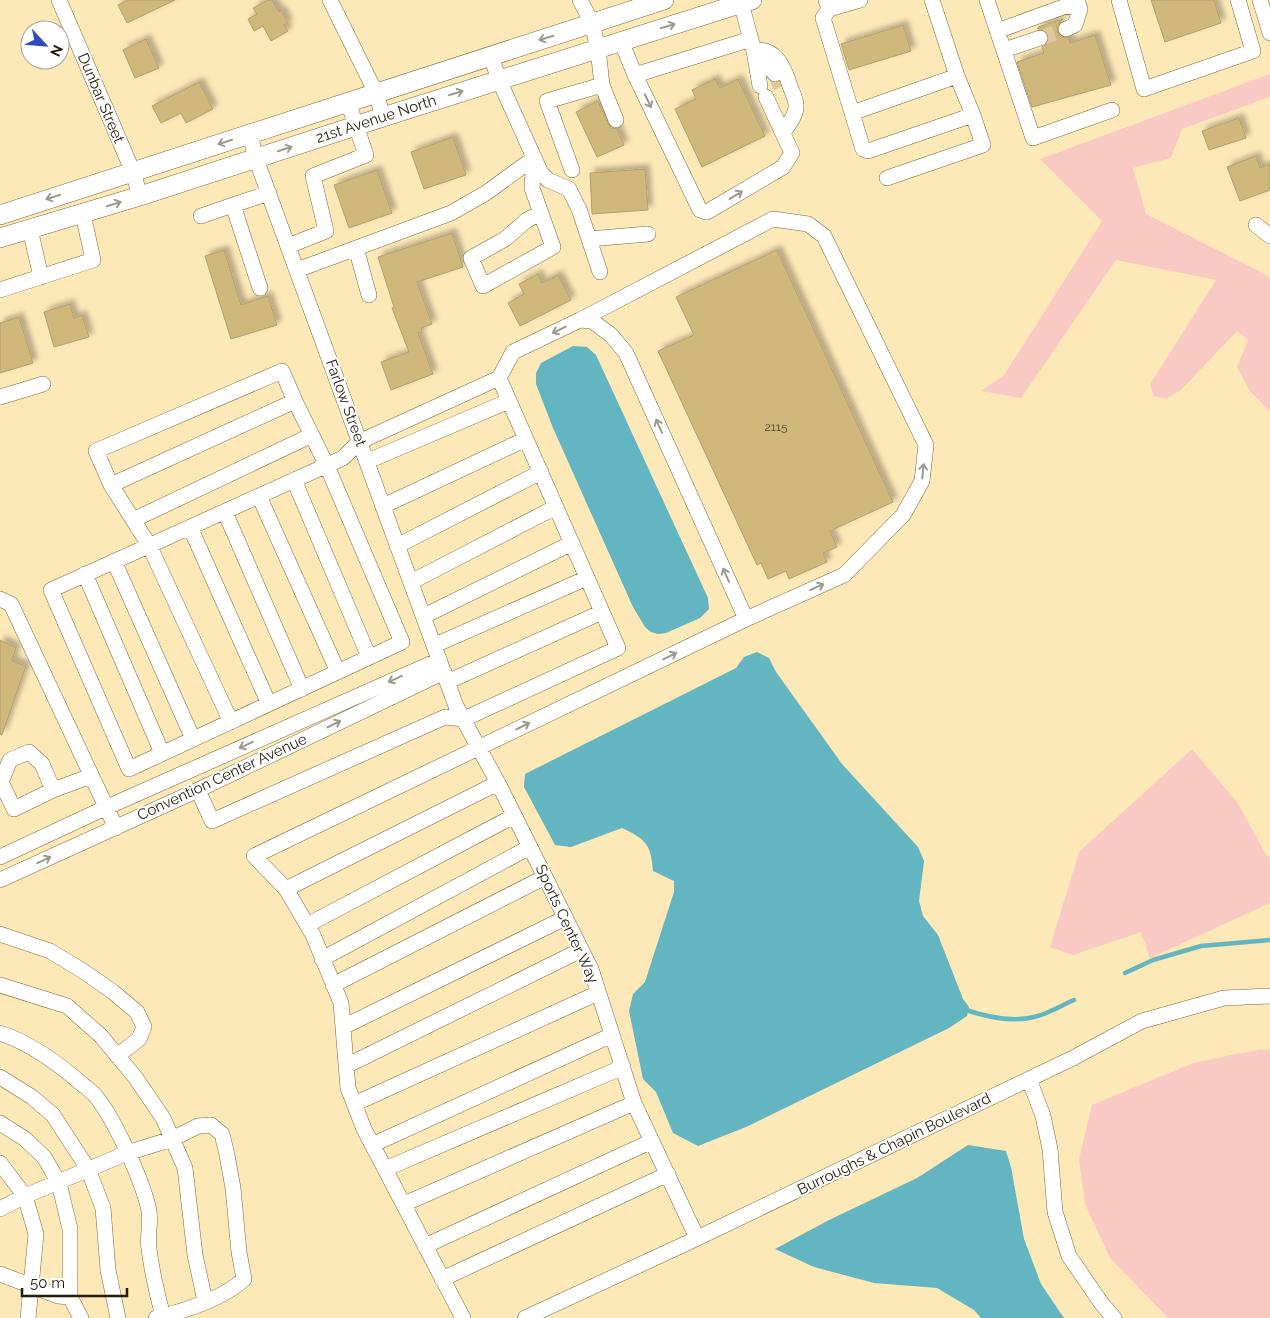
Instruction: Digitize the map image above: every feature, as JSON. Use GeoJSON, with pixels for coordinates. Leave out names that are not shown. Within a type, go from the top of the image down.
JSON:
{"type":"FeatureCollection","features":[{"type":"Feature","properties":{"kind":"main road","name":"21st Avenue North"},"geometry":{"type":"LineString","coordinates":[[0,215],[664,0]]}},
{"type":"Feature","properties":{"kind":"main road","name":"21st Avenue North"},"geometry":{"type":"LineString","coordinates":[[0,238],[140,196],[621,40],[747,2]]}},
{"type":"Feature","properties":{"kind":"street","name":"Dunbar Street"},"geometry":{"type":"LineString","coordinates":[[59,0],[133,172],[140,196]]}},
{"type":"Feature","properties":{"kind":"street"},"geometry":{"type":"LineString","coordinates":[[330,0],[376,93],[383,117]]}},
{"type":"Feature","properties":{"kind":"street"},"geometry":{"type":"LineString","coordinates":[[580,0],[592,23],[598,49],[602,86],[616,120]]}},
{"type":"Feature","properties":{"kind":"street"},"geometry":{"type":"LineString","coordinates":[[860,0],[827,4],[823,18],[863,149],[868,151],[973,116]]}},
{"type":"Feature","properties":{"kind":"street"},"geometry":{"type":"LineString","coordinates":[[887,178],[983,145],[957,76],[932,0]]}},
{"type":"Feature","properties":{"kind":"street"},"geometry":{"type":"LineString","coordinates":[[987,0],[1033,138],[1112,110]]}},
{"type":"Feature","properties":{"kind":"street"},"geometry":{"type":"LineString","coordinates":[[1119,0],[1144,89],[1253,51],[1238,0]]}},
{"type":"Feature","properties":{"kind":"street"},"geometry":{"type":"LineString","coordinates":[[1260,0],[1270,33]]}},
{"type":"Feature","properties":{"kind":"street"},"geometry":{"type":"LineString","coordinates":[[621,40],[635,75],[700,210],[707,212],[783,167],[792,153],[783,133],[753,45],[747,2]]}},
{"type":"Feature","properties":{"kind":"street"},"geometry":{"type":"LineString","coordinates":[[997,31],[1066,6],[1079,5],[1075,25],[1066,29]]}},
{"type":"Feature","properties":{"kind":"street"},"geometry":{"type":"LineString","coordinates":[[1004,50],[1040,38]]}},
{"type":"Feature","properties":{"kind":"street"},"geometry":{"type":"LineString","coordinates":[[635,75],[753,45],[760,50],[772,53],[784,67],[796,104],[795,114],[783,133]]}},
{"type":"Feature","properties":{"kind":"street"},"geometry":{"type":"LineString","coordinates":[[753,45],[767,88]]}},
{"type":"Feature","properties":{"kind":"street"},"geometry":{"type":"LineString","coordinates":[[491,56],[499,80],[541,173],[548,180],[569,189],[579,209],[600,272]]}},
{"type":"Feature","properties":{"kind":"street"},"geometry":{"type":"LineString","coordinates":[[852,113],[957,76]]}},
{"type":"Feature","properties":{"kind":"street"},"geometry":{"type":"LineString","coordinates":[[572,170],[548,101],[602,86]]}},
{"type":"Feature","properties":{"kind":"street"},"geometry":{"type":"LineString","coordinates":[[288,246],[326,231],[313,176],[366,156],[348,102]]}},
{"type":"Feature","properties":{"kind":"street","name":"Farlow Street"},"geometry":{"type":"LineString","coordinates":[[250,134],[256,159],[441,665]]}},
{"type":"Feature","properties":{"kind":"street"},"geometry":{"type":"LineString","coordinates":[[534,158],[532,188],[541,213],[553,247],[483,286],[471,258],[505,239],[527,220],[541,213]]}},
{"type":"Feature","properties":{"kind":"street"},"geometry":{"type":"LineString","coordinates":[[297,270],[451,212],[486,193],[534,158]]}},
{"type":"Feature","properties":{"kind":"street"},"geometry":{"type":"LineString","coordinates":[[201,216],[269,193]]}},
{"type":"Feature","properties":{"kind":"street"},"geometry":{"type":"LineString","coordinates":[[233,205],[260,288]]}},
{"type":"Feature","properties":{"kind":"street"},"geometry":{"type":"LineString","coordinates":[[0,290],[93,260],[83,214]]}},
{"type":"Feature","properties":{"kind":"street"},"geometry":{"type":"LineString","coordinates":[[231,722],[149,546],[111,485],[96,452],[282,371],[327,466],[402,642],[302,688],[231,722],[162,754],[128,769],[51,590],[85,574],[149,546],[190,527],[225,512],[294,480],[327,466],[343,458],[359,442],[499,378],[513,352],[580,320],[773,219],[808,224],[824,236],[926,445],[922,481],[904,515],[844,575],[746,619],[254,856],[286,889],[307,925],[341,1003],[348,1088],[354,1104],[372,1144],[463,1318]]}},
{"type":"Feature","properties":{"kind":"street"},"geometry":{"type":"LineString","coordinates":[[1256,225],[1270,236]]}},
{"type":"Feature","properties":{"kind":"street"},"geometry":{"type":"LineString","coordinates":[[30,229],[41,277]]}},
{"type":"Feature","properties":{"kind":"street"},"geometry":{"type":"LineString","coordinates":[[589,239],[648,234]]}},
{"type":"Feature","properties":{"kind":"street"},"geometry":{"type":"LineString","coordinates":[[356,248],[369,295]]}},
{"type":"Feature","properties":{"kind":"street"},"geometry":{"type":"LineString","coordinates":[[580,320],[592,321],[611,336],[626,353],[746,619]]}},
{"type":"Feature","properties":{"kind":"street"},"geometry":{"type":"LineString","coordinates":[[198,790],[212,821],[445,717],[464,719],[618,648],[499,378]]}},
{"type":"Feature","properties":{"kind":"street"},"geometry":{"type":"LineString","coordinates":[[0,397],[42,384]]}},
{"type":"Feature","properties":{"kind":"street"},"geometry":{"type":"LineString","coordinates":[[111,485],[295,401]]}},
{"type":"Feature","properties":{"kind":"street"},"geometry":{"type":"LineString","coordinates":[[368,461],[509,401]]}},
{"type":"Feature","properties":{"kind":"street"},"geometry":{"type":"LineString","coordinates":[[133,520],[312,436]]}},
{"type":"Feature","properties":{"kind":"street"},"geometry":{"type":"LineString","coordinates":[[383,506],[526,439]]}},
{"type":"Feature","properties":{"kind":"street"},"geometry":{"type":"LineString","coordinates":[[397,546],[541,472]]}},
{"type":"Feature","properties":{"kind":"street"},"geometry":{"type":"LineString","coordinates":[[294,480],[369,657]]}},
{"type":"Feature","properties":{"kind":"street"},"geometry":{"type":"LineString","coordinates":[[260,496],[338,672]]}},
{"type":"Feature","properties":{"kind":"street"},"geometry":{"type":"LineString","coordinates":[[411,582],[556,507]]}},
{"type":"Feature","properties":{"kind":"street"},"geometry":{"type":"LineString","coordinates":[[225,512],[302,688]]}},
{"type":"Feature","properties":{"kind":"street"},"geometry":{"type":"LineString","coordinates":[[190,527],[269,704]]}},
{"type":"Feature","properties":{"kind":"street"},"geometry":{"type":"LineString","coordinates":[[424,616],[572,543]]}},
{"type":"Feature","properties":{"kind":"street"},"geometry":{"type":"LineString","coordinates":[[114,561],[193,739]]}},
{"type":"Feature","properties":{"kind":"street"},"geometry":{"type":"LineString","coordinates":[[85,574],[162,754]]}},
{"type":"Feature","properties":{"kind":"street"},"geometry":{"type":"LineString","coordinates":[[441,665],[587,578]]}},
{"type":"Feature","properties":{"kind":"street"},"geometry":{"type":"LineString","coordinates":[[0,599],[11,604],[116,828]]}},
{"type":"Feature","properties":{"kind":"street"},"geometry":{"type":"LineString","coordinates":[[441,665],[602,612]]}},
{"type":"Feature","properties":{"kind":"street","name":"Sports Center Way"},"geometry":{"type":"LineString","coordinates":[[441,665],[456,706],[498,783],[591,969],[634,1103],[697,1238]]}},
{"type":"Feature","properties":{"kind":"street","name":"Convention Center Avenue"},"geometry":{"type":"LineString","coordinates":[[0,880],[198,790],[441,665]]}},
{"type":"Feature","properties":{"kind":"street","name":"Convention Center Avenue"},"geometry":{"type":"LineString","coordinates":[[0,857],[106,808],[441,665]]}},
{"type":"Feature","properties":{"kind":"street"},"geometry":{"type":"LineString","coordinates":[[53,790],[91,776]]}},
{"type":"Feature","properties":{"kind":"street"},"geometry":{"type":"LineString","coordinates":[[286,889],[498,783]]}},
{"type":"Feature","properties":{"kind":"street"},"geometry":{"type":"LineString","coordinates":[[307,925],[514,816]]}},
{"type":"Feature","properties":{"kind":"street"},"geometry":{"type":"LineString","coordinates":[[322,959],[530,847]]}},
{"type":"Feature","properties":{"kind":"street"},"geometry":{"type":"LineString","coordinates":[[333,985],[545,877]]}},
{"type":"Feature","properties":{"kind":"street"},"geometry":{"type":"LineString","coordinates":[[343,1027],[565,918]]}},
{"type":"Feature","properties":{"kind":"street"},"geometry":{"type":"LineString","coordinates":[[0,934],[50,951],[114,992],[137,1012],[144,1027],[138,1039],[117,1056]]}},
{"type":"Feature","properties":{"kind":"street"},"geometry":{"type":"LineString","coordinates":[[346,1066],[581,950]]}},
{"type":"Feature","properties":{"kind":"street"},"geometry":{"type":"LineString","coordinates":[[0,985],[67,1006],[101,1036],[135,1077],[163,1118],[185,1168],[195,1255],[205,1301]]}},
{"type":"Feature","properties":{"kind":"street"},"geometry":{"type":"LineString","coordinates":[[354,1104],[598,993]]}},
{"type":"Feature","properties":{"kind":"street","name":"Burroughs & Chapin Boulevard"},"geometry":{"type":"LineString","coordinates":[[525,1318],[1073,1058],[1142,1021],[1224,998],[1270,996]]}},
{"type":"Feature","properties":{"kind":"street"},"geometry":{"type":"LineString","coordinates":[[0,1033],[10,1036],[39,1052],[68,1072],[97,1098],[117,1129],[128,1153],[140,1184],[149,1212],[148,1247],[159,1317],[234,1289],[244,1279],[227,1155],[222,1134],[212,1125],[198,1126],[172,1139],[128,1153],[25,1196],[0,1209]]}},
{"type":"Feature","properties":{"kind":"street"},"geometry":{"type":"LineString","coordinates":[[372,1144],[612,1034]]}},
{"type":"Feature","properties":{"kind":"street"},"geometry":{"type":"LineString","coordinates":[[385,1169],[623,1067]]}},
{"type":"Feature","properties":{"kind":"street"},"geometry":{"type":"LineString","coordinates":[[0,1077],[32,1098],[53,1115],[88,1169],[102,1208],[108,1270],[118,1318]]}},
{"type":"Feature","properties":{"kind":"street"},"geometry":{"type":"LineString","coordinates":[[1029,1079],[1044,1116],[1050,1149],[1055,1212],[1069,1256],[1114,1318]]}},
{"type":"Feature","properties":{"kind":"street"},"geometry":{"type":"LineString","coordinates":[[404,1204],[634,1103]]}},
{"type":"Feature","properties":{"kind":"street"},"geometry":{"type":"LineString","coordinates":[[0,1123],[25,1139],[44,1157],[59,1183],[70,1230],[70,1297],[81,1318]]}},
{"type":"Feature","properties":{"kind":"street"},"geometry":{"type":"LineString","coordinates":[[425,1246],[652,1141]]}},
{"type":"Feature","properties":{"kind":"street"},"geometry":{"type":"LineString","coordinates":[[0,1163],[25,1196],[36,1234],[28,1318]]}},
{"type":"Feature","properties":{"kind":"street"},"geometry":{"type":"LineString","coordinates":[[442,1279],[668,1174]]}},
{"type":"Feature","properties":{"kind":"street"},"geometry":{"type":"LineString","coordinates":[[0,1274],[58,1296],[70,1297]]}},
{"type":"Feature","properties":{"kind":"shaded area"},"geometry":{"type":"Polygon","coordinates":[[[1270,74],[1270,97],[1182,129],[1171,158],[1133,168],[1146,214],[1270,278],[1270,412],[1249,390],[1237,367],[1248,340],[1237,331],[1181,390],[1166,399],[1154,396],[1150,384],[1216,280],[1116,260],[1021,398],[981,391],[1004,375],[1102,221],[1040,159],[1270,74]]]}},
{"type":"Feature","properties":{"kind":"shaded area"},"geometry":{"type":"Polygon","coordinates":[[[1192,749],[1237,802],[1268,858],[1270,856],[1270,903],[1150,958],[1141,932],[1073,955],[1050,947],[1079,852],[1192,749]]]}},
{"type":"Feature","properties":{"kind":"shaded area"},"geometry":{"type":"Polygon","coordinates":[[[1261,1049],[1270,1050],[1270,1318],[1168,1318],[1110,1258],[1085,1204],[1079,1159],[1092,1105],[1193,1063],[1261,1049]]]}},
{"type":"Feature","properties":{"kind":"water"},"geometry":{"type":"Polygon","coordinates":[[[573,346],[587,347],[596,355],[708,598],[709,609],[700,618],[666,633],[658,634],[651,632],[645,627],[633,607],[553,428],[536,384],[536,373],[541,363],[573,346]]]}},
{"type":"Feature","properties":{"kind":"water"},"geometry":{"type":"Polygon","coordinates":[[[757,652],[769,658],[776,672],[842,764],[918,847],[924,861],[919,901],[923,916],[938,935],[963,999],[969,1007],[967,1016],[949,1028],[746,1127],[698,1146],[673,1133],[656,1092],[643,1079],[629,1011],[633,994],[645,982],[674,892],[674,881],[653,871],[651,855],[646,844],[637,836],[622,828],[571,847],[555,845],[524,787],[525,774],[736,668],[744,657],[757,652]]]}},
{"type":"Feature","properties":{"kind":"water"},"geometry":{"type":"Polygon","coordinates":[[[968,1145],[1006,1151],[1011,1167],[1024,1239],[1041,1284],[1064,1318],[981,1318],[974,1310],[937,1288],[874,1283],[814,1267],[775,1249],[829,1220],[917,1178],[968,1145]]]}},
{"type":"Feature","properties":{"kind":"building"},"geometry":{"type":"Polygon","coordinates":[[[128,0],[175,0],[127,23],[118,5],[128,0]]]}},
{"type":"Feature","properties":{"kind":"building"},"geometry":{"type":"Polygon","coordinates":[[[268,0],[272,0],[279,12],[281,10],[288,23],[284,25],[288,31],[271,41],[263,26],[254,31],[248,19],[257,14],[253,8],[268,0]]]}},
{"type":"Feature","properties":{"kind":"building"},"geometry":{"type":"Polygon","coordinates":[[[1151,0],[1214,0],[1221,23],[1165,42],[1151,0]]]}},
{"type":"Feature","properties":{"kind":"building"},"geometry":{"type":"Polygon","coordinates":[[[1063,19],[1058,24],[1057,32],[1061,37],[1069,38],[1070,43],[1095,35],[1111,85],[1032,107],[1017,62],[1044,53],[1042,47],[1047,44],[1049,36],[1046,31],[1038,29],[1038,27],[1063,19]]]}},
{"type":"Feature","properties":{"kind":"building"},"geometry":{"type":"Polygon","coordinates":[[[903,25],[911,51],[849,70],[841,44],[903,25]]]}},
{"type":"Feature","properties":{"kind":"building"},"geometry":{"type":"Polygon","coordinates":[[[146,39],[159,68],[135,78],[123,50],[146,39]]]}},
{"type":"Feature","properties":{"kind":"building"},"geometry":{"type":"Polygon","coordinates":[[[715,79],[720,88],[738,79],[765,136],[702,167],[675,109],[696,99],[692,90],[715,79]]]}},
{"type":"Feature","properties":{"kind":"building"},"geometry":{"type":"Polygon","coordinates":[[[199,82],[213,109],[186,123],[181,113],[161,123],[152,106],[199,82]]]}},
{"type":"Feature","properties":{"kind":"building"},"geometry":{"type":"Polygon","coordinates":[[[598,101],[608,124],[611,128],[617,129],[624,145],[597,157],[576,112],[598,101]]]}},
{"type":"Feature","properties":{"kind":"building"},"geometry":{"type":"Polygon","coordinates":[[[1239,118],[1246,138],[1209,150],[1202,131],[1239,118]]]}},
{"type":"Feature","properties":{"kind":"building"},"geometry":{"type":"Polygon","coordinates":[[[453,137],[466,175],[424,189],[411,152],[453,137]]]}},
{"type":"Feature","properties":{"kind":"building"},"geometry":{"type":"Polygon","coordinates":[[[1256,156],[1260,168],[1270,164],[1270,190],[1240,201],[1227,167],[1256,156]]]}},
{"type":"Feature","properties":{"kind":"building"},"geometry":{"type":"Polygon","coordinates":[[[645,169],[648,210],[592,214],[590,173],[645,169]]]}},
{"type":"Feature","properties":{"kind":"building"},"geometry":{"type":"Polygon","coordinates":[[[377,170],[392,213],[349,228],[334,185],[377,170]]]}},
{"type":"Feature","properties":{"kind":"building"},"geometry":{"type":"Polygon","coordinates":[[[452,233],[463,267],[417,282],[432,324],[421,328],[422,332],[418,333],[433,374],[391,390],[381,362],[409,352],[392,308],[394,307],[378,257],[452,233]]]}},
{"type":"Feature","properties":{"kind":"building"},"geometry":{"type":"Polygon","coordinates":[[[224,250],[241,305],[268,296],[277,325],[231,339],[205,256],[224,250]]]}},
{"type":"Feature","properties":{"kind":"building"},"geometry":{"type":"Polygon","coordinates":[[[777,250],[893,502],[830,531],[837,547],[823,553],[827,562],[789,579],[786,571],[768,579],[761,563],[757,565],[658,351],[694,335],[676,297],[777,250]]]}},
{"type":"Feature","properties":{"kind":"building"},"geometry":{"type":"Polygon","coordinates":[[[538,274],[542,283],[558,275],[571,300],[520,326],[508,303],[524,294],[519,284],[538,274]]]}},
{"type":"Feature","properties":{"kind":"building"},"geometry":{"type":"Polygon","coordinates":[[[70,304],[74,318],[82,315],[89,337],[54,347],[44,312],[70,304]]]}},
{"type":"Feature","properties":{"kind":"building"},"geometry":{"type":"Polygon","coordinates":[[[19,317],[33,363],[0,373],[0,323],[19,317]]]}},
{"type":"Feature","properties":{"kind":"building"},"geometry":{"type":"Polygon","coordinates":[[[0,640],[16,648],[12,661],[26,666],[2,735],[0,734],[0,640]]]}},
{"type":"Feature","properties":{"kind":"waterway"},"geometry":{"type":"LineString","coordinates":[[1125,973],[1153,960],[1201,946],[1270,940]]}},
{"type":"Feature","properties":{"kind":"waterway"},"geometry":{"type":"LineString","coordinates":[[963,1009],[998,1018],[1025,1019],[1044,1014],[1074,1000]]}},
{"type":"Feature","properties":{"kind":"tunnel"},"geometry":{"type":"LineString","coordinates":[[1040,38],[1066,29]]}},
{"type":"Feature","properties":{"kind":"tunnel"},"geometry":{"type":"LineString","coordinates":[[775,74],[781,87]]}}]}
